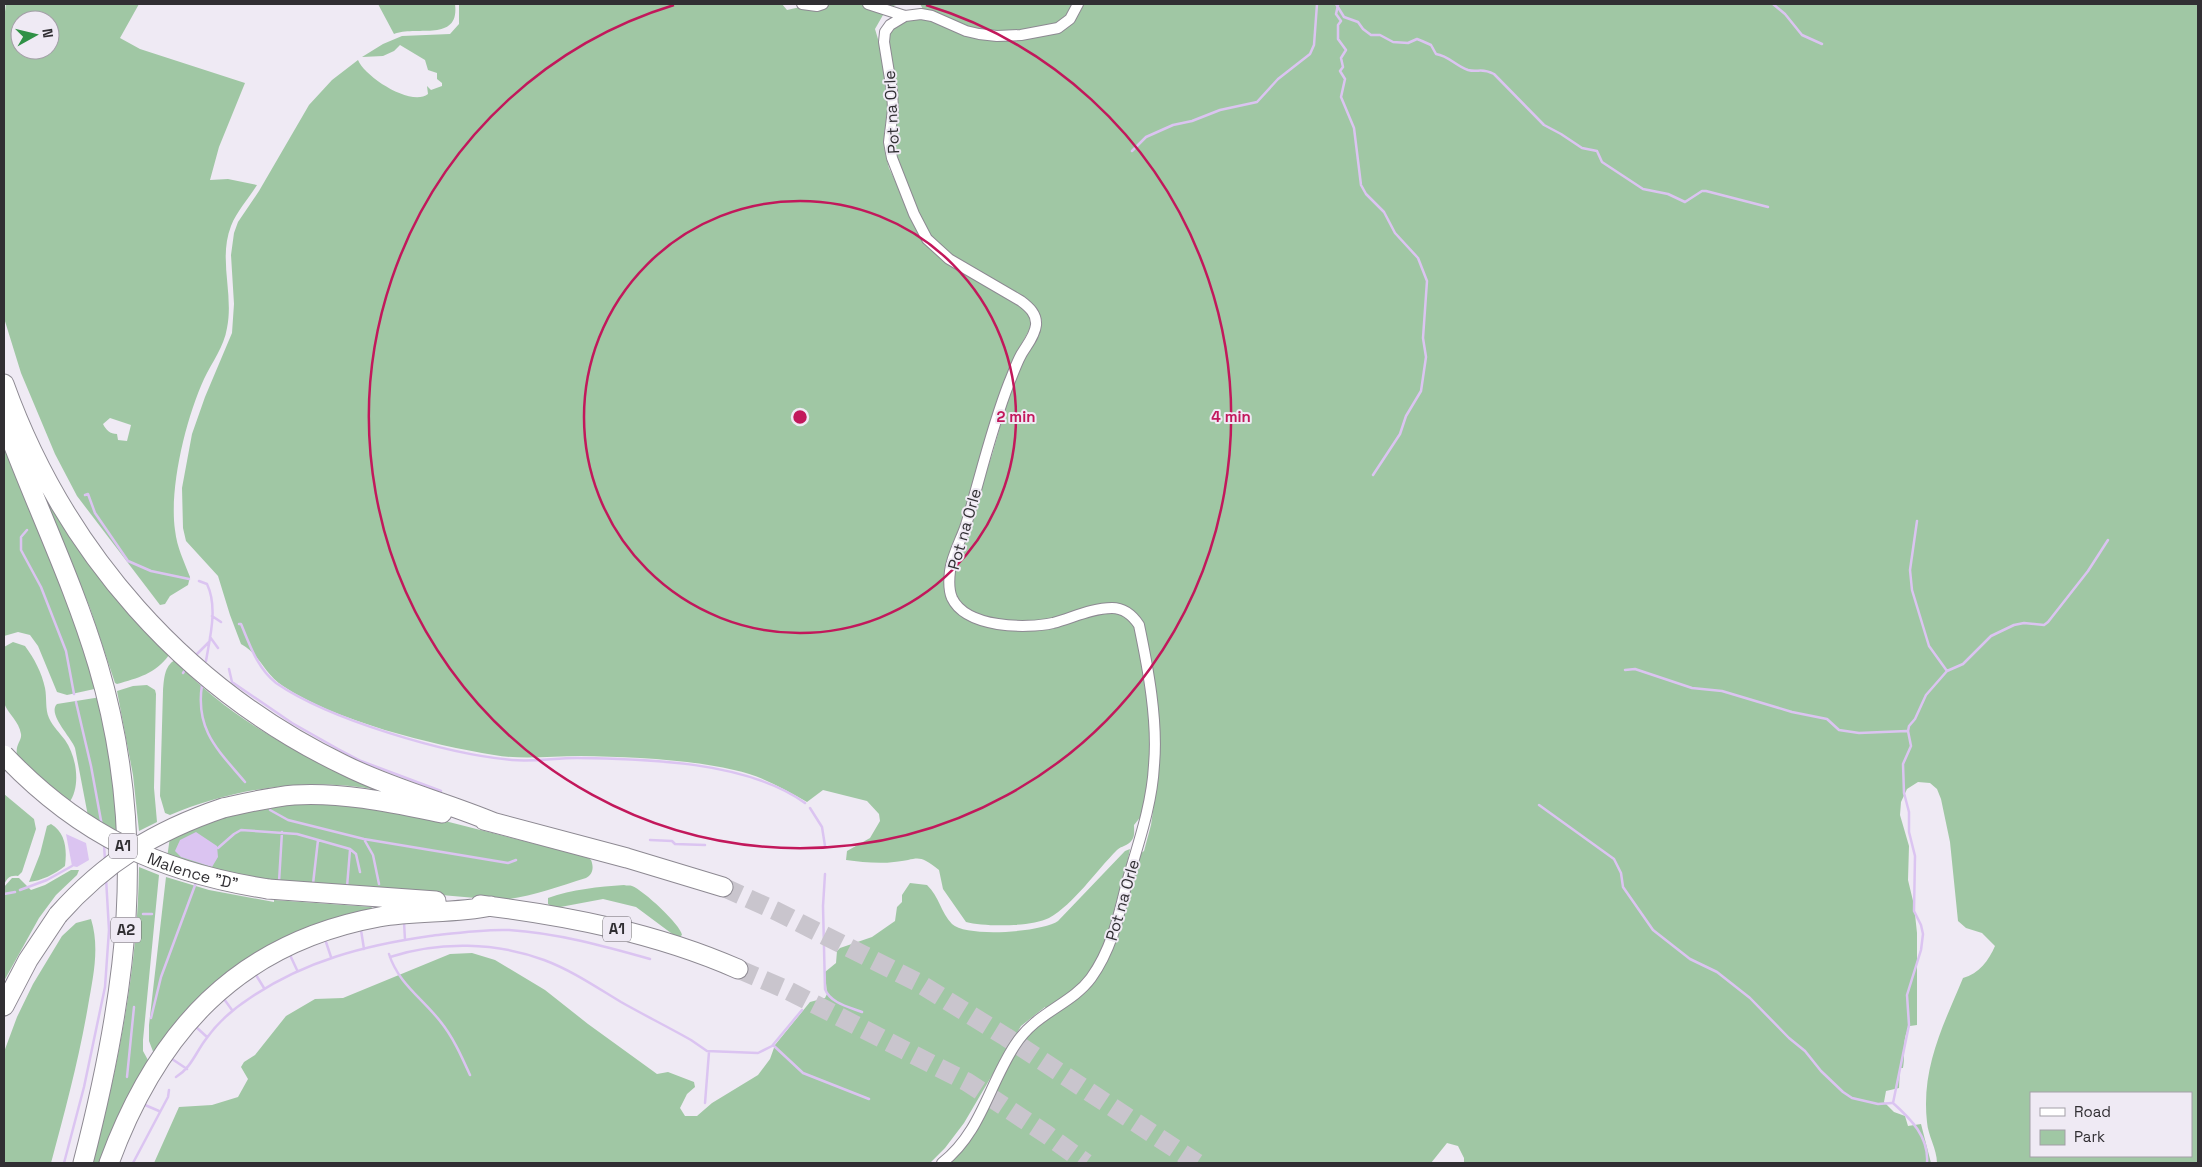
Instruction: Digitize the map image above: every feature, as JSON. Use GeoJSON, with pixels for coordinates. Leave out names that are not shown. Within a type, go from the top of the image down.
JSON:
{"type":"FeatureCollection","features":[{"type":"Feature","properties":{"kind":"highway"},"geometry":{"type":"LineString","coordinates":[[4,384],[31,452],[77,532],[120,590],[176,651],[242,705],[303,744],[367,776],[496,823]]}},
{"type":"Feature","properties":{"kind":"highway","name":"A2"},"geometry":{"type":"LineString","coordinates":[[4,420],[77,606],[105,690],[118,748],[126,803],[129,850],[128,897],[117,1010],[105,1072],[83,1163]]}},
{"type":"Feature","properties":{"kind":"highway","name":"Malence \"D\""},"geometry":{"type":"LineString","coordinates":[[4,755],[26,778],[62,808],[123,846],[190,873],[268,889],[492,906]]}},
{"type":"Feature","properties":{"kind":"highway"},"geometry":{"type":"LineString","coordinates":[[4,1006],[28,960],[58,915],[90,882],[128,852],[171,828],[222,808],[271,798],[328,796],[392,803],[496,823],[627,858],[724,887]]}},
{"type":"Feature","properties":{"kind":"highway"},"geometry":{"type":"LineString","coordinates":[[109,1163],[138,1096],[162,1054],[204,1005],[248,968],[289,944],[348,924],[403,913],[459,911],[492,906]]}},
{"type":"Feature","properties":{"kind":"highway","name":"A1"},"geometry":{"type":"LineString","coordinates":[[492,906],[620,929],[697,952],[738,969]]}},
{"type":"Feature","properties":{"kind":"street"},"geometry":{"type":"LineString","coordinates":[[802,4],[817,6],[823,4]]}},
{"type":"Feature","properties":{"kind":"street"},"geometry":{"type":"LineString","coordinates":[[868,4],[905,16],[922,14],[932,16],[966,31],[988,36],[1008,36],[1058,28],[1070,19],[1078,4]]}},
{"type":"Feature","properties":{"kind":"street","name":"Pot na Orle"},"geometry":{"type":"LineString","coordinates":[[905,16],[890,26],[885,32],[884,42],[893,109],[889,142],[892,158],[914,214],[927,239],[949,259],[1021,301],[1030,308],[1036,317],[1036,326],[1008,385],[965,527],[954,556],[950,572],[952,598],[960,608],[970,615],[986,622],[1005,625],[1052,623],[1113,607],[1123,610],[1134,617],[1139,625],[1154,724],[1154,764],[1150,798],[1108,951],[1080,990],[1038,1018],[1026,1030],[1006,1060],[980,1117],[964,1140],[942,1163]]}},
{"type":"Feature","properties":{"kind":"green space"},"geometry":{"type":"Polygon","coordinates":[[[6,4],[139,4],[120,38],[140,49],[245,83],[219,147],[210,180],[228,179],[257,185],[236,215],[227,238],[226,264],[229,315],[227,328],[223,342],[197,395],[180,453],[174,494],[175,530],[179,549],[190,577],[188,585],[170,596],[165,604],[160,605],[77,496],[55,454],[21,373],[4,318],[4,19],[6,4]],[[110,418],[103,424],[110,432],[117,434],[118,440],[127,441],[131,425],[110,418]]]}},
{"type":"Feature","properties":{"kind":"green space"},"geometry":{"type":"Polygon","coordinates":[[[378,4],[455,4],[455,16],[451,24],[444,28],[394,34],[378,4]]]}},
{"type":"Feature","properties":{"kind":"green space"},"geometry":{"type":"Polygon","coordinates":[[[459,4],[782,4],[787,10],[814,4],[899,4],[887,8],[875,29],[883,56],[889,99],[884,137],[889,168],[923,239],[1021,306],[1031,316],[1033,323],[1016,354],[949,559],[952,606],[1018,629],[1103,612],[1124,615],[1135,626],[1151,726],[1149,775],[1142,815],[1134,825],[1134,837],[1130,842],[1117,850],[1076,896],[1049,918],[1020,925],[984,925],[966,922],[943,889],[939,870],[932,864],[921,859],[876,863],[846,860],[847,851],[870,838],[880,821],[879,814],[867,801],[823,790],[807,802],[753,775],[697,763],[618,757],[526,758],[469,751],[414,738],[356,721],[304,699],[271,676],[253,653],[241,644],[218,576],[186,541],[183,528],[182,488],[192,434],[205,397],[232,333],[234,304],[231,255],[234,233],[238,222],[259,191],[309,105],[332,80],[358,60],[362,67],[379,82],[411,97],[420,97],[428,94],[427,86],[431,90],[442,86],[442,83],[437,79],[437,73],[428,70],[425,60],[400,45],[394,51],[383,56],[362,57],[383,44],[402,36],[450,34],[459,24],[459,4]]]}},
{"type":"Feature","properties":{"kind":"green space"},"geometry":{"type":"Polygon","coordinates":[[[920,4],[1073,4],[1064,18],[1052,25],[1033,30],[1000,33],[969,29],[924,11],[920,4]]]}},
{"type":"Feature","properties":{"kind":"green space"},"geometry":{"type":"Polygon","coordinates":[[[1084,4],[2198,4],[2198,1163],[1937,1163],[1927,1122],[1927,1083],[1930,1065],[1941,1030],[1963,978],[1983,966],[1995,946],[1982,933],[1966,928],[1958,921],[1950,842],[1941,799],[1937,789],[1930,783],[1918,782],[1907,789],[1901,802],[1900,815],[1909,846],[1908,880],[1914,905],[1917,933],[1917,1025],[1910,1026],[1907,1031],[1903,1068],[1900,1068],[1899,1088],[1886,1091],[1884,1102],[1894,1112],[1905,1116],[1908,1126],[1921,1124],[1931,1163],[1464,1163],[1464,1158],[1458,1146],[1447,1143],[1431,1163],[941,1163],[950,1155],[1023,1038],[1049,1015],[1045,1007],[1021,1026],[964,1123],[945,1148],[930,1163],[154,1163],[179,1107],[212,1105],[238,1097],[248,1079],[241,1067],[244,1062],[255,1055],[286,1016],[315,999],[343,998],[450,954],[472,953],[495,960],[545,990],[657,1074],[668,1072],[694,1082],[695,1087],[687,1094],[680,1108],[685,1116],[697,1116],[712,1103],[758,1075],[770,1059],[775,1045],[810,1002],[825,998],[827,994],[825,972],[836,963],[837,951],[840,948],[872,937],[895,921],[897,907],[902,902],[902,895],[910,883],[927,885],[952,924],[973,931],[1005,932],[1037,928],[1058,921],[1125,851],[1130,849],[1125,875],[1137,856],[1144,851],[1151,825],[1157,783],[1159,727],[1146,645],[1126,607],[1061,619],[1008,621],[985,618],[967,609],[956,595],[954,578],[956,561],[992,455],[1010,392],[1025,356],[1040,331],[1042,321],[1038,312],[1025,298],[945,252],[928,235],[899,165],[893,136],[897,98],[896,78],[887,38],[889,30],[907,19],[916,17],[927,18],[965,34],[980,38],[1013,40],[1035,38],[1055,33],[1073,22],[1084,4]]]}},
{"type":"Feature","properties":{"kind":"green space"},"geometry":{"type":"Polygon","coordinates":[[[4,439],[52,558],[99,688],[67,695],[57,692],[38,646],[30,635],[18,632],[4,636],[4,439]]]}},
{"type":"Feature","properties":{"kind":"green space"},"geometry":{"type":"Polygon","coordinates":[[[41,491],[131,615],[168,653],[169,655],[164,661],[152,671],[132,680],[115,683],[90,608],[41,491]]]}},
{"type":"Feature","properties":{"kind":"green space"},"geometry":{"type":"Polygon","coordinates":[[[13,642],[25,646],[40,671],[46,692],[49,718],[65,740],[75,763],[75,789],[69,803],[17,756],[17,748],[21,739],[20,729],[4,703],[3,692],[4,647],[13,642]]]}},
{"type":"Feature","properties":{"kind":"green space"},"geometry":{"type":"Polygon","coordinates":[[[175,660],[220,701],[270,736],[378,790],[351,786],[298,785],[246,792],[220,798],[170,815],[165,813],[160,796],[163,691],[167,670],[175,660]]]}},
{"type":"Feature","properties":{"kind":"green space"},"geometry":{"type":"Polygon","coordinates":[[[147,685],[155,690],[156,694],[154,788],[157,822],[139,831],[133,775],[117,691],[133,686],[147,685]]]}},
{"type":"Feature","properties":{"kind":"green space"},"geometry":{"type":"Polygon","coordinates":[[[101,697],[123,838],[88,816],[75,748],[55,714],[57,704],[101,697]]]}},
{"type":"Feature","properties":{"kind":"green space"},"geometry":{"type":"Polygon","coordinates":[[[4,794],[34,819],[36,829],[22,872],[18,876],[13,876],[6,880],[4,885],[4,794]]]}},
{"type":"Feature","properties":{"kind":"green space"},"geometry":{"type":"Polygon","coordinates":[[[321,801],[445,821],[587,857],[591,860],[592,870],[586,878],[532,895],[499,900],[256,879],[167,858],[170,837],[252,808],[321,801]]]}},
{"type":"Feature","properties":{"kind":"green space"},"geometry":{"type":"Polygon","coordinates":[[[51,824],[63,837],[66,854],[65,866],[48,877],[29,882],[40,854],[47,826],[51,824]]]}},
{"type":"Feature","properties":{"kind":"green space"},"geometry":{"type":"Polygon","coordinates":[[[139,867],[159,875],[143,1040],[143,1051],[149,1062],[102,1163],[93,1163],[111,1090],[131,979],[138,905],[139,867]]]}},
{"type":"Feature","properties":{"kind":"green space"},"geometry":{"type":"Polygon","coordinates":[[[71,870],[79,870],[77,875],[56,895],[39,918],[4,981],[4,887],[12,878],[19,878],[31,890],[45,885],[71,870]]]}},
{"type":"Feature","properties":{"kind":"green space"},"geometry":{"type":"Polygon","coordinates":[[[166,877],[209,890],[274,902],[274,900],[372,907],[370,910],[303,931],[154,1054],[149,1041],[149,1025],[166,877]]]}},
{"type":"Feature","properties":{"kind":"green space"},"geometry":{"type":"Polygon","coordinates":[[[624,885],[637,889],[652,901],[669,916],[682,935],[678,938],[636,907],[603,899],[555,908],[548,904],[548,898],[566,892],[624,885]]]}},
{"type":"Feature","properties":{"kind":"green space"},"geometry":{"type":"Polygon","coordinates":[[[91,919],[95,941],[92,984],[76,1065],[51,1163],[4,1163],[4,1052],[17,1017],[33,984],[62,936],[76,923],[91,919]]]}},
{"type":"Feature","properties":{"kind":"shaded area"},"geometry":{"type":"Polygon","coordinates":[[[196,832],[217,846],[218,857],[212,867],[181,857],[175,851],[180,840],[196,832]]]}},
{"type":"Feature","properties":{"kind":"shaded area"},"geometry":{"type":"Polygon","coordinates":[[[66,834],[86,843],[89,860],[77,867],[72,866],[66,834]]]}},
{"type":"Feature","properties":{"kind":"waterway"},"geometry":{"type":"LineString","coordinates":[[1132,151],[1146,137],[1173,125],[1192,121],[1220,110],[1257,102],[1278,79],[1310,54],[1314,45],[1317,4]]}},
{"type":"Feature","properties":{"kind":"waterway"},"geometry":{"type":"LineString","coordinates":[[1336,4],[1344,17],[1358,22],[1371,35],[1380,35],[1393,42],[1408,43],[1417,39],[1431,45],[1436,54],[1468,70],[1486,71],[1494,74],[1544,125],[1582,148],[1597,151],[1602,162],[1643,189],[1668,194],[1685,202],[1702,191],[1706,191],[1768,207]]}},
{"type":"Feature","properties":{"kind":"waterway"},"geometry":{"type":"LineString","coordinates":[[1773,4],[1785,14],[1802,35],[1822,44]]}},
{"type":"Feature","properties":{"kind":"waterway"},"geometry":{"type":"LineString","coordinates":[[1338,5],[1336,14],[1341,21],[1338,25],[1338,39],[1346,50],[1341,58],[1343,67],[1340,71],[1345,79],[1341,97],[1354,128],[1361,185],[1366,194],[1384,212],[1395,233],[1418,258],[1427,281],[1423,338],[1426,357],[1421,391],[1406,416],[1400,434],[1373,475]]}},
{"type":"Feature","properties":{"kind":"waterway"},"geometry":{"type":"LineString","coordinates":[[85,495],[88,494],[95,513],[128,561],[151,571],[189,579]]}},
{"type":"Feature","properties":{"kind":"waterway"},"geometry":{"type":"LineString","coordinates":[[1917,521],[1910,570],[1912,590],[1929,646],[1947,671]]}},
{"type":"Feature","properties":{"kind":"waterway"},"geometry":{"type":"LineString","coordinates":[[27,530],[21,537],[21,550],[41,587],[66,651],[74,694]]}},
{"type":"Feature","properties":{"kind":"waterway"},"geometry":{"type":"LineString","coordinates":[[1927,1163],[1925,1145],[1918,1129],[1893,1103],[1909,1025],[1907,995],[1921,950],[1923,934],[1914,911],[1915,856],[1909,832],[1909,812],[1904,793],[1903,764],[1911,746],[1909,726],[1915,719],[1926,695],[1947,671],[1963,664],[1991,636],[2014,625],[2024,623],[2044,625],[2048,622],[2088,571],[2108,540]]}},
{"type":"Feature","properties":{"kind":"waterway"},"geometry":{"type":"LineString","coordinates":[[199,581],[207,584],[213,612],[206,661]]}},
{"type":"Feature","properties":{"kind":"waterway"},"geometry":{"type":"LineString","coordinates":[[212,616],[221,622]]}},
{"type":"Feature","properties":{"kind":"waterway"},"geometry":{"type":"LineString","coordinates":[[239,624],[241,624],[259,663],[276,683],[326,710],[389,733],[455,751],[512,760],[604,758],[695,765],[755,778],[781,789],[805,803]]}},
{"type":"Feature","properties":{"kind":"waterway"},"geometry":{"type":"LineString","coordinates":[[210,637],[218,648]]}},
{"type":"Feature","properties":{"kind":"waterway"},"geometry":{"type":"LineString","coordinates":[[196,655],[209,642]]}},
{"type":"Feature","properties":{"kind":"waterway"},"geometry":{"type":"LineString","coordinates":[[229,669],[232,682],[292,723],[361,761],[441,791]]}},
{"type":"Feature","properties":{"kind":"waterway"},"geometry":{"type":"LineString","coordinates":[[1625,670],[1635,669],[1692,688],[1722,691],[1792,712],[1827,719],[1839,730],[1859,733],[1907,731]]}},
{"type":"Feature","properties":{"kind":"waterway"},"geometry":{"type":"LineString","coordinates":[[202,685],[201,701],[205,727],[218,749],[245,782]]}},
{"type":"Feature","properties":{"kind":"waterway"},"geometry":{"type":"LineString","coordinates":[[76,702],[91,766],[102,826]]}},
{"type":"Feature","properties":{"kind":"waterway"},"geometry":{"type":"LineString","coordinates":[[1539,805],[1614,859],[1621,873],[1623,887],[1653,930],[1690,959],[1717,972],[1750,998],[1789,1038],[1805,1051],[1821,1071],[1843,1092],[1852,1098],[1878,1104],[1892,1103]]}},
{"type":"Feature","properties":{"kind":"waterway"},"geometry":{"type":"LineString","coordinates":[[810,808],[822,827],[825,846]]}},
{"type":"Feature","properties":{"kind":"waterway"},"geometry":{"type":"LineString","coordinates":[[270,810],[288,820],[364,839],[508,863],[516,860]]}},
{"type":"Feature","properties":{"kind":"waterway"},"geometry":{"type":"LineString","coordinates":[[218,848],[241,830],[297,834],[350,849],[356,854],[360,872]]}},
{"type":"Feature","properties":{"kind":"waterway"},"geometry":{"type":"LineString","coordinates":[[279,882],[282,832]]}},
{"type":"Feature","properties":{"kind":"waterway"},"geometry":{"type":"LineString","coordinates":[[313,884],[318,840]]}},
{"type":"Feature","properties":{"kind":"waterway"},"geometry":{"type":"LineString","coordinates":[[650,840],[672,841],[675,844],[705,845]]}},
{"type":"Feature","properties":{"kind":"waterway"},"geometry":{"type":"LineString","coordinates":[[365,841],[373,855],[379,884]]}},
{"type":"Feature","properties":{"kind":"waterway"},"geometry":{"type":"LineString","coordinates":[[104,844],[105,861]]}},
{"type":"Feature","properties":{"kind":"waterway"},"geometry":{"type":"LineString","coordinates":[[347,887],[350,850]]}},
{"type":"Feature","properties":{"kind":"waterway"},"geometry":{"type":"LineString","coordinates":[[20,890],[47,880],[72,866]]}},
{"type":"Feature","properties":{"kind":"waterway"},"geometry":{"type":"LineString","coordinates":[[825,874],[823,906],[825,989],[827,994],[835,1001],[862,1012]]}},
{"type":"Feature","properties":{"kind":"waterway"},"geometry":{"type":"LineString","coordinates":[[64,1163],[84,1087],[105,987],[109,930],[106,878]]}},
{"type":"Feature","properties":{"kind":"waterway"},"geometry":{"type":"LineString","coordinates":[[151,1018],[161,977],[197,880]]}},
{"type":"Feature","properties":{"kind":"waterway"},"geometry":{"type":"LineString","coordinates":[[4,894],[15,892]]}},
{"type":"Feature","properties":{"kind":"waterway"},"geometry":{"type":"LineString","coordinates":[[143,914],[152,914]]}},
{"type":"Feature","properties":{"kind":"waterway"},"geometry":{"type":"LineString","coordinates":[[404,922],[405,940]]}},
{"type":"Feature","properties":{"kind":"waterway"},"geometry":{"type":"LineString","coordinates":[[361,930],[364,949]]}},
{"type":"Feature","properties":{"kind":"waterway"},"geometry":{"type":"LineString","coordinates":[[176,1077],[189,1064],[216,1027],[226,1016],[244,1002],[271,985],[314,964],[382,944],[430,936],[509,930],[563,937],[650,959]]}},
{"type":"Feature","properties":{"kind":"waterway"},"geometry":{"type":"LineString","coordinates":[[325,939],[331,957]]}},
{"type":"Feature","properties":{"kind":"waterway"},"geometry":{"type":"LineString","coordinates":[[390,957],[428,948],[448,946],[487,947],[526,954],[554,964],[574,974],[691,1040],[707,1051],[758,1053],[772,1046],[802,1010]]}},
{"type":"Feature","properties":{"kind":"waterway"},"geometry":{"type":"LineString","coordinates":[[389,954],[404,982],[449,1033],[470,1075]]}},
{"type":"Feature","properties":{"kind":"waterway"},"geometry":{"type":"LineString","coordinates":[[290,955],[297,970]]}},
{"type":"Feature","properties":{"kind":"waterway"},"geometry":{"type":"LineString","coordinates":[[256,975],[264,988]]}},
{"type":"Feature","properties":{"kind":"waterway"},"geometry":{"type":"LineString","coordinates":[[224,999],[232,1010]]}},
{"type":"Feature","properties":{"kind":"waterway"},"geometry":{"type":"LineString","coordinates":[[127,1077],[134,1007]]}},
{"type":"Feature","properties":{"kind":"waterway"},"geometry":{"type":"LineString","coordinates":[[196,1027],[207,1037]]}},
{"type":"Feature","properties":{"kind":"waterway"},"geometry":{"type":"LineString","coordinates":[[773,1045],[803,1073],[869,1099]]}},
{"type":"Feature","properties":{"kind":"waterway"},"geometry":{"type":"LineString","coordinates":[[705,1103],[709,1052]]}},
{"type":"Feature","properties":{"kind":"waterway"},"geometry":{"type":"LineString","coordinates":[[172,1059],[187,1069]]}},
{"type":"Feature","properties":{"kind":"waterway"},"geometry":{"type":"LineString","coordinates":[[133,1163],[168,1097],[169,1090]]}},
{"type":"Feature","properties":{"kind":"waterway"},"geometry":{"type":"LineString","coordinates":[[145,1105],[159,1111]]}},
{"type":"Feature","properties":{"kind":"tunnel"},"geometry":{"type":"LineString","coordinates":[[723,887],[776,911],[917,982],[1006,1037],[1197,1163]]}},
{"type":"Feature","properties":{"kind":"tunnel"},"geometry":{"type":"LineString","coordinates":[[738,969],[785,989],[967,1082],[1086,1163]]}}]}
